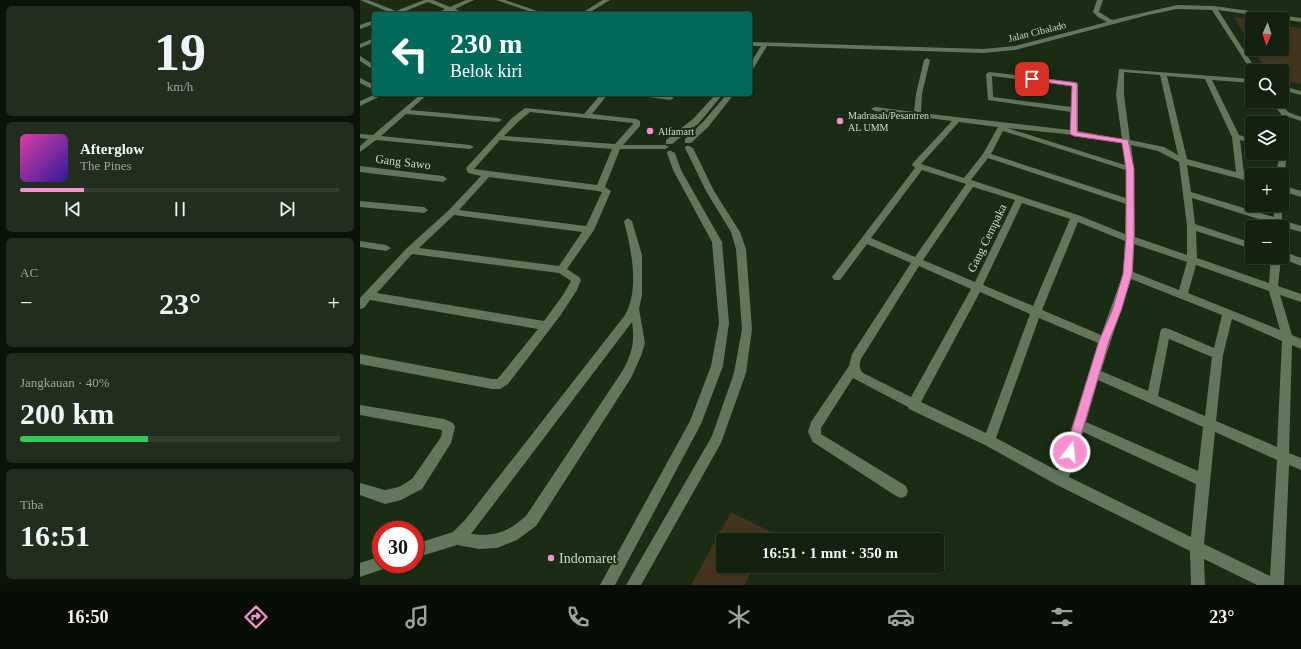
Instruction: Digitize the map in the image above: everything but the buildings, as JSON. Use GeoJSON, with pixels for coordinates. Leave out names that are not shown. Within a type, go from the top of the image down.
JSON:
{"type":"FeatureCollection","features":[{"type":"Feature","properties":{"kind":"street"},"geometry":{"type":"LineString","coordinates":[[363,0],[393,12]]}},
{"type":"Feature","properties":{"kind":"street"},"geometry":{"type":"LineString","coordinates":[[398,12],[429,0],[458,12]]}},
{"type":"Feature","properties":{"kind":"street"},"geometry":{"type":"LineString","coordinates":[[443,12],[471,0]]}},
{"type":"Feature","properties":{"kind":"street"},"geometry":{"type":"LineString","coordinates":[[499,0],[537,12]]}},
{"type":"Feature","properties":{"kind":"street"},"geometry":{"type":"LineString","coordinates":[[586,12],[607,0]]}},
{"type":"Feature","properties":{"kind":"street"},"geometry":{"type":"LineString","coordinates":[[1100,0],[1096,12],[1111,22]]}},
{"type":"Feature","properties":{"kind":"street","name":"Jalan Cibalado"},"geometry":{"type":"LineString","coordinates":[[752,44],[983,51],[1015,48],[1111,22],[1177,7],[1214,8],[1301,20]]}},
{"type":"Feature","properties":{"kind":"street"},"geometry":{"type":"LineString","coordinates":[[1214,8],[1250,64]]}},
{"type":"Feature","properties":{"kind":"street"},"geometry":{"type":"LineString","coordinates":[[360,27],[372,23]]}},
{"type":"Feature","properties":{"kind":"street"},"geometry":{"type":"LineString","coordinates":[[360,46],[372,41]]}},
{"type":"Feature","properties":{"kind":"street"},"geometry":{"type":"LineString","coordinates":[[752,55],[762,44]]}},
{"type":"Feature","properties":{"kind":"street"},"geometry":{"type":"LineString","coordinates":[[752,65],[762,44]]}},
{"type":"Feature","properties":{"kind":"street"},"geometry":{"type":"LineString","coordinates":[[360,58],[372,67]]}},
{"type":"Feature","properties":{"kind":"street"},"geometry":{"type":"LineString","coordinates":[[917,115],[919,94],[927,60]]}},
{"type":"Feature","properties":{"kind":"street"},"geometry":{"type":"LineString","coordinates":[[1062,480],[1104,341],[1128,274],[1130,239],[1130,169],[1120,95],[1121,70],[1245,81]]}},
{"type":"Feature","properties":{"kind":"street"},"geometry":{"type":"LineString","coordinates":[[1074,110],[990,98],[989,74],[1075,84],[1074,134]]}},
{"type":"Feature","properties":{"kind":"street"},"geometry":{"type":"LineString","coordinates":[[1163,74],[1183,161],[1191,226],[1192,261],[1183,295]]}},
{"type":"Feature","properties":{"kind":"street"},"geometry":{"type":"LineString","coordinates":[[1208,78],[1236,137],[1240,175]]}},
{"type":"Feature","properties":{"kind":"street"},"geometry":{"type":"LineString","coordinates":[[360,80],[372,87]]}},
{"type":"Feature","properties":{"kind":"street"},"geometry":{"type":"LineString","coordinates":[[1289,90],[1301,93]]}},
{"type":"Feature","properties":{"kind":"street"},"geometry":{"type":"LineString","coordinates":[[360,104],[378,96]]}},
{"type":"Feature","properties":{"kind":"street"},"geometry":{"type":"LineString","coordinates":[[360,150],[423,96]]}},
{"type":"Feature","properties":{"kind":"street"},"geometry":{"type":"LineString","coordinates":[[587,115],[603,96]]}},
{"type":"Feature","properties":{"kind":"street"},"geometry":{"type":"LineString","coordinates":[[656,96],[670,98]]}},
{"type":"Feature","properties":{"kind":"street"},"geometry":{"type":"LineString","coordinates":[[607,585],[695,424],[717,366],[724,323],[717,242],[677,170],[678,148],[696,121],[718,96]]}},
{"type":"Feature","properties":{"kind":"street"},"geometry":{"type":"LineString","coordinates":[[498,138],[618,147],[678,148],[706,124],[729,96]]}},
{"type":"Feature","properties":{"kind":"street"},"geometry":{"type":"LineString","coordinates":[[1280,108],[1285,114],[1301,119]]}},
{"type":"Feature","properties":{"kind":"street"},"geometry":{"type":"LineString","coordinates":[[875,109],[1126,141],[1161,149],[1183,161],[1245,177]]}},
{"type":"Feature","properties":{"kind":"street"},"geometry":{"type":"LineString","coordinates":[[561,270],[589,230],[607,191],[600,188],[487,174],[471,171],[470,168],[515,120],[528,110],[636,121],[637,124],[618,147],[600,188]]}},
{"type":"Feature","properties":{"kind":"street"},"geometry":{"type":"LineString","coordinates":[[404,112],[498,120]]}},
{"type":"Feature","properties":{"kind":"street"},"geometry":{"type":"LineString","coordinates":[[957,120],[916,165],[1020,199],[1192,261],[1301,298]]}},
{"type":"Feature","properties":{"kind":"street"},"geometry":{"type":"LineString","coordinates":[[1002,126],[1130,169]]}},
{"type":"Feature","properties":{"kind":"street"},"geometry":{"type":"LineString","coordinates":[[901,491],[817,438],[814,432],[815,426],[854,367],[856,357],[969,182],[1002,126]]}},
{"type":"Feature","properties":{"kind":"street"},"geometry":{"type":"LineString","coordinates":[[360,136],[470,147]]}},
{"type":"Feature","properties":{"kind":"street"},"geometry":{"type":"LineString","coordinates":[[1236,137],[1245,139]]}},
{"type":"Feature","properties":{"kind":"street"},"geometry":{"type":"LineString","coordinates":[[633,585],[717,439],[740,373],[747,329],[741,249],[735,232],[710,191],[678,148]]}},
{"type":"Feature","properties":{"kind":"street"},"geometry":{"type":"LineString","coordinates":[[986,155],[1130,202]]}},
{"type":"Feature","properties":{"kind":"street"},"geometry":{"type":"LineString","coordinates":[[837,277],[920,167]]}},
{"type":"Feature","properties":{"kind":"street","name":"Gang Sawo"},"geometry":{"type":"LineString","coordinates":[[360,169],[443,179]]}},
{"type":"Feature","properties":{"kind":"street"},"geometry":{"type":"LineString","coordinates":[[360,305],[410,250],[452,212],[487,174]]}},
{"type":"Feature","properties":{"kind":"street"},"geometry":{"type":"LineString","coordinates":[[1289,190],[1301,194]]}},
{"type":"Feature","properties":{"kind":"street"},"geometry":{"type":"LineString","coordinates":[[1187,194],[1266,220]]}},
{"type":"Feature","properties":{"kind":"street","name":"Gang Cempaka"},"geometry":{"type":"LineString","coordinates":[[913,405],[977,288],[1020,199]]}},
{"type":"Feature","properties":{"kind":"street"},"geometry":{"type":"LineString","coordinates":[[360,204],[424,210]]}},
{"type":"Feature","properties":{"kind":"street"},"geometry":{"type":"LineString","coordinates":[[452,212],[589,230]]}},
{"type":"Feature","properties":{"kind":"street"},"geometry":{"type":"LineString","coordinates":[[989,441],[1036,312],[1075,218]]}},
{"type":"Feature","properties":{"kind":"street"},"geometry":{"type":"LineString","coordinates":[[424,548],[457,538],[470,525],[629,318],[634,308],[637,295],[637,255],[628,221]]}},
{"type":"Feature","properties":{"kind":"street"},"geometry":{"type":"LineString","coordinates":[[1191,226],[1245,244]]}},
{"type":"Feature","properties":{"kind":"street"},"geometry":{"type":"LineString","coordinates":[[1289,226],[1301,229]]}},
{"type":"Feature","properties":{"kind":"street"},"geometry":{"type":"LineString","coordinates":[[866,240],[1104,341]]}},
{"type":"Feature","properties":{"kind":"street"},"geometry":{"type":"LineString","coordinates":[[360,244],[386,248]]}},
{"type":"Feature","properties":{"kind":"street"},"geometry":{"type":"LineString","coordinates":[[360,359],[492,384],[500,384],[567,299],[576,284],[576,280],[561,270],[410,250]]}},
{"type":"Feature","properties":{"kind":"street"},"geometry":{"type":"LineString","coordinates":[[1289,258],[1301,262]]}},
{"type":"Feature","properties":{"kind":"street"},"geometry":{"type":"LineString","coordinates":[[1275,264],[1273,288],[1287,338],[1283,456],[1276,585]]}},
{"type":"Feature","properties":{"kind":"street"},"geometry":{"type":"LineString","coordinates":[[1128,274],[1228,313],[1301,344]]}},
{"type":"Feature","properties":{"kind":"street"},"geometry":{"type":"LineString","coordinates":[[369,296],[545,326]]}},
{"type":"Feature","properties":{"kind":"street"},"geometry":{"type":"LineString","coordinates":[[457,538],[483,543],[502,540],[516,535],[531,521],[627,374],[637,356],[641,344],[634,308]]}},
{"type":"Feature","properties":{"kind":"street"},"geometry":{"type":"LineString","coordinates":[[1198,585],[1197,547],[1203,480],[1218,355],[1228,313]]}},
{"type":"Feature","properties":{"kind":"street"},"geometry":{"type":"LineString","coordinates":[[1152,398],[1165,332],[1218,355]]}},
{"type":"Feature","properties":{"kind":"street"},"geometry":{"type":"LineString","coordinates":[[854,367],[855,372],[859,377],[913,405],[989,441],[1062,480],[1272,585]]}},
{"type":"Feature","properties":{"kind":"street"},"geometry":{"type":"LineString","coordinates":[[1094,373],[1301,464]]}},
{"type":"Feature","properties":{"kind":"street"},"geometry":{"type":"LineString","coordinates":[[360,410],[444,425],[449,428],[447,439],[417,484],[401,493],[385,497],[361,490]]}},
{"type":"Feature","properties":{"kind":"street"},"geometry":{"type":"LineString","coordinates":[[1078,424],[1203,480]]}},
{"type":"Feature","properties":{"kind":"street"},"geometry":{"type":"LineString","coordinates":[[360,570],[372,565]]}},
{"type":"Feature","properties":{"kind":"shaded area"},"geometry":{"type":"Polygon","coordinates":[[[1234,17],[1245,19],[1245,35],[1234,17]]]}},
{"type":"Feature","properties":{"kind":"shaded area"},"geometry":{"type":"Polygon","coordinates":[[[1289,26],[1301,28],[1301,84],[1289,81],[1289,64],[1263,64],[1257,56],[1289,56],[1289,26]]]}},
{"type":"Feature","properties":{"kind":"shaded area"},"geometry":{"type":"Polygon","coordinates":[[[731,512],[771,532],[770,533],[719,533],[731,512]]]}},
{"type":"Feature","properties":{"kind":"shaded area"},"geometry":{"type":"Polygon","coordinates":[[[716,539],[716,573],[751,573],[745,585],[691,585],[716,539]]]}},
{"type":"Feature","properties":{"kind":"place","name":"Madrasah/Pesantren AL UMM"},"geometry":{"type":"Point","coordinates":[840,121]}},
{"type":"Feature","properties":{"kind":"place","name":"Alfamart"},"geometry":{"type":"Point","coordinates":[650,131]}},
{"type":"Feature","properties":{"kind":"place","name":"Indomaret"},"geometry":{"type":"Point","coordinates":[551,558]}},
{"type":"Feature","properties":{"kind":"route"},"geometry":{"type":"LineString","coordinates":[[1032,79],[1075,84],[1074,134],[1126,141],[1130,169],[1130,239],[1128,274],[1104,341],[1070,452]]}}]}
